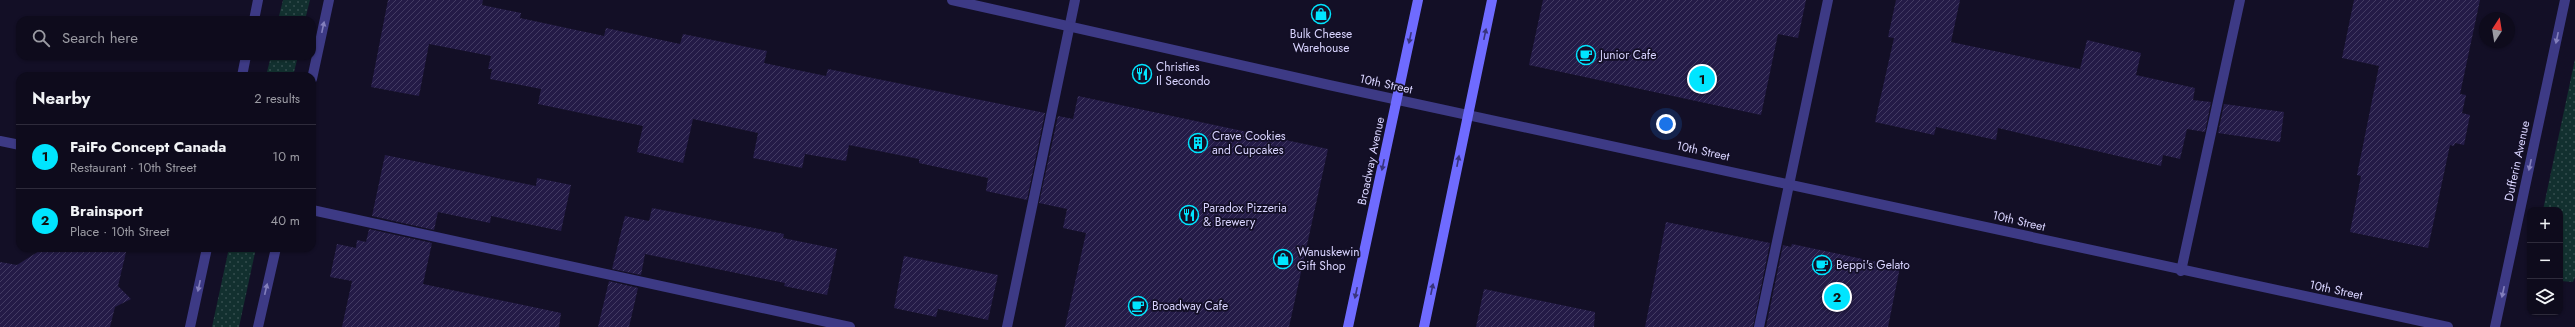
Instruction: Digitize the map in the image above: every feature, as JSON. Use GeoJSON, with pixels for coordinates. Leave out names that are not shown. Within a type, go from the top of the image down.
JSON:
{"type":"FeatureCollection","features":[{"type":"Feature","properties":{"kind":"main road","name":"Broadway Avenue"},"geometry":{"type":"LineString","coordinates":[[1348,327],[1418,0]]}},
{"type":"Feature","properties":{"kind":"main road"},"geometry":{"type":"LineString","coordinates":[[1424,327],[1492,0]]}},
{"type":"Feature","properties":{"kind":"street"},"geometry":{"type":"LineString","coordinates":[[255,16],[258,0]]}},
{"type":"Feature","properties":{"kind":"street"},"geometry":{"type":"LineString","coordinates":[[314,72],[329,0]]}},
{"type":"Feature","properties":{"kind":"street","name":"10th Street"},"geometry":{"type":"LineString","coordinates":[[952,0],[1467,115],[1789,183],[2181,271],[2448,327]]}},
{"type":"Feature","properties":{"kind":"street"},"geometry":{"type":"LineString","coordinates":[[1007,327],[1075,0]]}},
{"type":"Feature","properties":{"kind":"street"},"geometry":{"type":"LineString","coordinates":[[1759,327],[1828,0]]}},
{"type":"Feature","properties":{"kind":"street"},"geometry":{"type":"LineString","coordinates":[[2181,271],[2240,0]]}},
{"type":"Feature","properties":{"kind":"street","name":"Dufferin Avenue"},"geometry":{"type":"LineString","coordinates":[[2495,327],[2565,0]]}},
{"type":"Feature","properties":{"kind":"street"},"geometry":{"type":"LineString","coordinates":[[243,72],[245,60]]}},
{"type":"Feature","properties":{"kind":"street"},"geometry":{"type":"LineString","coordinates":[[0,141],[16,144]]}},
{"type":"Feature","properties":{"kind":"street"},"geometry":{"type":"LineString","coordinates":[[316,211],[850,327]]}},
{"type":"Feature","properties":{"kind":"street"},"geometry":{"type":"LineString","coordinates":[[190,327],[206,252]]}},
{"type":"Feature","properties":{"kind":"street"},"geometry":{"type":"LineString","coordinates":[[258,327],[275,252]]}},
{"type":"Feature","properties":{"kind":"green space"},"geometry":{"type":"Polygon","coordinates":[[[283,0],[310,0],[306,16],[279,16],[283,0]]]}},
{"type":"Feature","properties":{"kind":"green space"},"geometry":{"type":"Polygon","coordinates":[[[2575,59],[2575,277],[2573,282],[2563,281],[2563,207],[2544,207],[2575,59]]]}},
{"type":"Feature","properties":{"kind":"green space"},"geometry":{"type":"Polygon","coordinates":[[[270,60],[297,60],[294,72],[267,72],[270,60]]]}},
{"type":"Feature","properties":{"kind":"green space"},"geometry":{"type":"Polygon","coordinates":[[[228,252],[255,252],[239,327],[212,327],[228,252]]]}},
{"type":"Feature","properties":{"kind":"building"},"geometry":{"type":"Polygon","coordinates":[[[388,0],[483,0],[482,5],[521,13],[520,18],[604,36],[606,28],[680,44],[683,34],[767,51],[764,63],[826,76],[828,69],[1045,113],[1027,200],[986,191],[988,178],[919,163],[919,159],[849,145],[846,161],[805,154],[802,168],[753,158],[758,133],[693,119],[683,163],[637,152],[643,126],[538,104],[541,89],[490,79],[492,69],[488,69],[491,56],[429,44],[419,96],[371,87],[388,0]]]}},
{"type":"Feature","properties":{"kind":"building"},"geometry":{"type":"Polygon","coordinates":[[[1543,0],[1806,0],[1798,38],[1778,34],[1761,115],[1529,65],[1543,0]]]}},
{"type":"Feature","properties":{"kind":"building"},"geometry":{"type":"Polygon","coordinates":[[[1896,0],[1960,0],[1951,42],[2080,69],[2087,40],[2141,53],[2136,75],[2195,88],[2193,100],[2211,102],[2205,132],[2187,129],[2180,159],[2163,155],[2161,166],[1998,128],[1996,140],[1936,127],[1934,135],[1875,122],[1894,38],[1888,37],[1896,0]]]}},
{"type":"Feature","properties":{"kind":"building"},"geometry":{"type":"Polygon","coordinates":[[[2354,0],[2480,0],[2460,94],[2466,95],[2462,113],[2470,115],[2464,145],[2455,143],[2454,146],[2450,145],[2428,248],[2350,232],[2361,176],[2357,175],[2379,66],[2342,58],[2354,0]]]}},
{"type":"Feature","properties":{"kind":"building"},"geometry":{"type":"Polygon","coordinates":[[[1078,96],[1328,149],[1289,327],[1065,327],[1086,233],[1063,228],[1067,209],[1039,203],[1058,116],[1073,119],[1078,96]]]}},
{"type":"Feature","properties":{"kind":"building"},"geometry":{"type":"Polygon","coordinates":[[[2224,104],[2284,112],[2280,142],[2218,133],[2224,104]]]}},
{"type":"Feature","properties":{"kind":"building"},"geometry":{"type":"Polygon","coordinates":[[[385,155],[536,186],[537,178],[571,185],[561,231],[491,216],[490,223],[438,212],[434,230],[372,216],[385,155]]]}},
{"type":"Feature","properties":{"kind":"building"},"geometry":{"type":"Polygon","coordinates":[[[652,208],[784,234],[783,238],[837,249],[827,295],[784,286],[785,283],[645,254],[641,275],[612,269],[625,216],[649,221],[652,208]]]}},
{"type":"Feature","properties":{"kind":"building"},"geometry":{"type":"Polygon","coordinates":[[[1666,222],[1770,243],[1753,327],[1645,327],[1666,222]]]}},
{"type":"Feature","properties":{"kind":"building"},"geometry":{"type":"Polygon","coordinates":[[[369,229],[432,243],[423,284],[561,313],[559,327],[342,327],[352,281],[330,277],[337,244],[356,248],[357,240],[366,242],[369,229]]]}},
{"type":"Feature","properties":{"kind":"building"},"geometry":{"type":"Polygon","coordinates":[[[1792,244],[1900,267],[1888,327],[1766,327],[1783,245],[1791,247],[1792,244]]]}},
{"type":"Feature","properties":{"kind":"building"},"geometry":{"type":"Polygon","coordinates":[[[38,252],[126,252],[118,286],[131,299],[115,307],[110,327],[0,327],[0,262],[17,265],[38,252]]]}},
{"type":"Feature","properties":{"kind":"building"},"geometry":{"type":"Polygon","coordinates":[[[904,256],[998,275],[988,320],[938,309],[936,317],[894,308],[904,256]]]}},
{"type":"Feature","properties":{"kind":"building"},"geometry":{"type":"Polygon","coordinates":[[[609,281],[638,288],[629,327],[598,327],[609,281]]]}},
{"type":"Feature","properties":{"kind":"building"},"geometry":{"type":"Polygon","coordinates":[[[1484,289],[1595,312],[1594,327],[1476,327],[1484,289]]]}},
{"type":"Feature","properties":{"kind":"place","name":"Bulk Cheese Warehouse"},"geometry":{"type":"Point","coordinates":[1321,14]}},
{"type":"Feature","properties":{"kind":"place","name":"Junior Cafe"},"geometry":{"type":"Point","coordinates":[1586,55]}},
{"type":"Feature","properties":{"kind":"place","name":"Christies Il Secondo"},"geometry":{"type":"Point","coordinates":[1142,74]}},
{"type":"Feature","properties":{"kind":"place","name":"FaiFo Concept Canada"},"geometry":{"type":"Point","coordinates":[1702,79]}},
{"type":"Feature","properties":{"kind":"place","name":"Crave Cookies and Cupcakes"},"geometry":{"type":"Point","coordinates":[1198,143]}},
{"type":"Feature","properties":{"kind":"place","name":"Paradox Pizzeria & Brewery"},"geometry":{"type":"Point","coordinates":[1189,215]}},
{"type":"Feature","properties":{"kind":"place","name":"Wanuskewin Gift Shop"},"geometry":{"type":"Point","coordinates":[1283,259]}},
{"type":"Feature","properties":{"kind":"place","name":"Beppi's Gelato"},"geometry":{"type":"Point","coordinates":[1822,265]}},
{"type":"Feature","properties":{"kind":"place","name":"Brainsport"},"geometry":{"type":"Point","coordinates":[1837,297]}},
{"type":"Feature","properties":{"kind":"place","name":"Broadway Cafe"},"geometry":{"type":"Point","coordinates":[1138,306]}}]}
